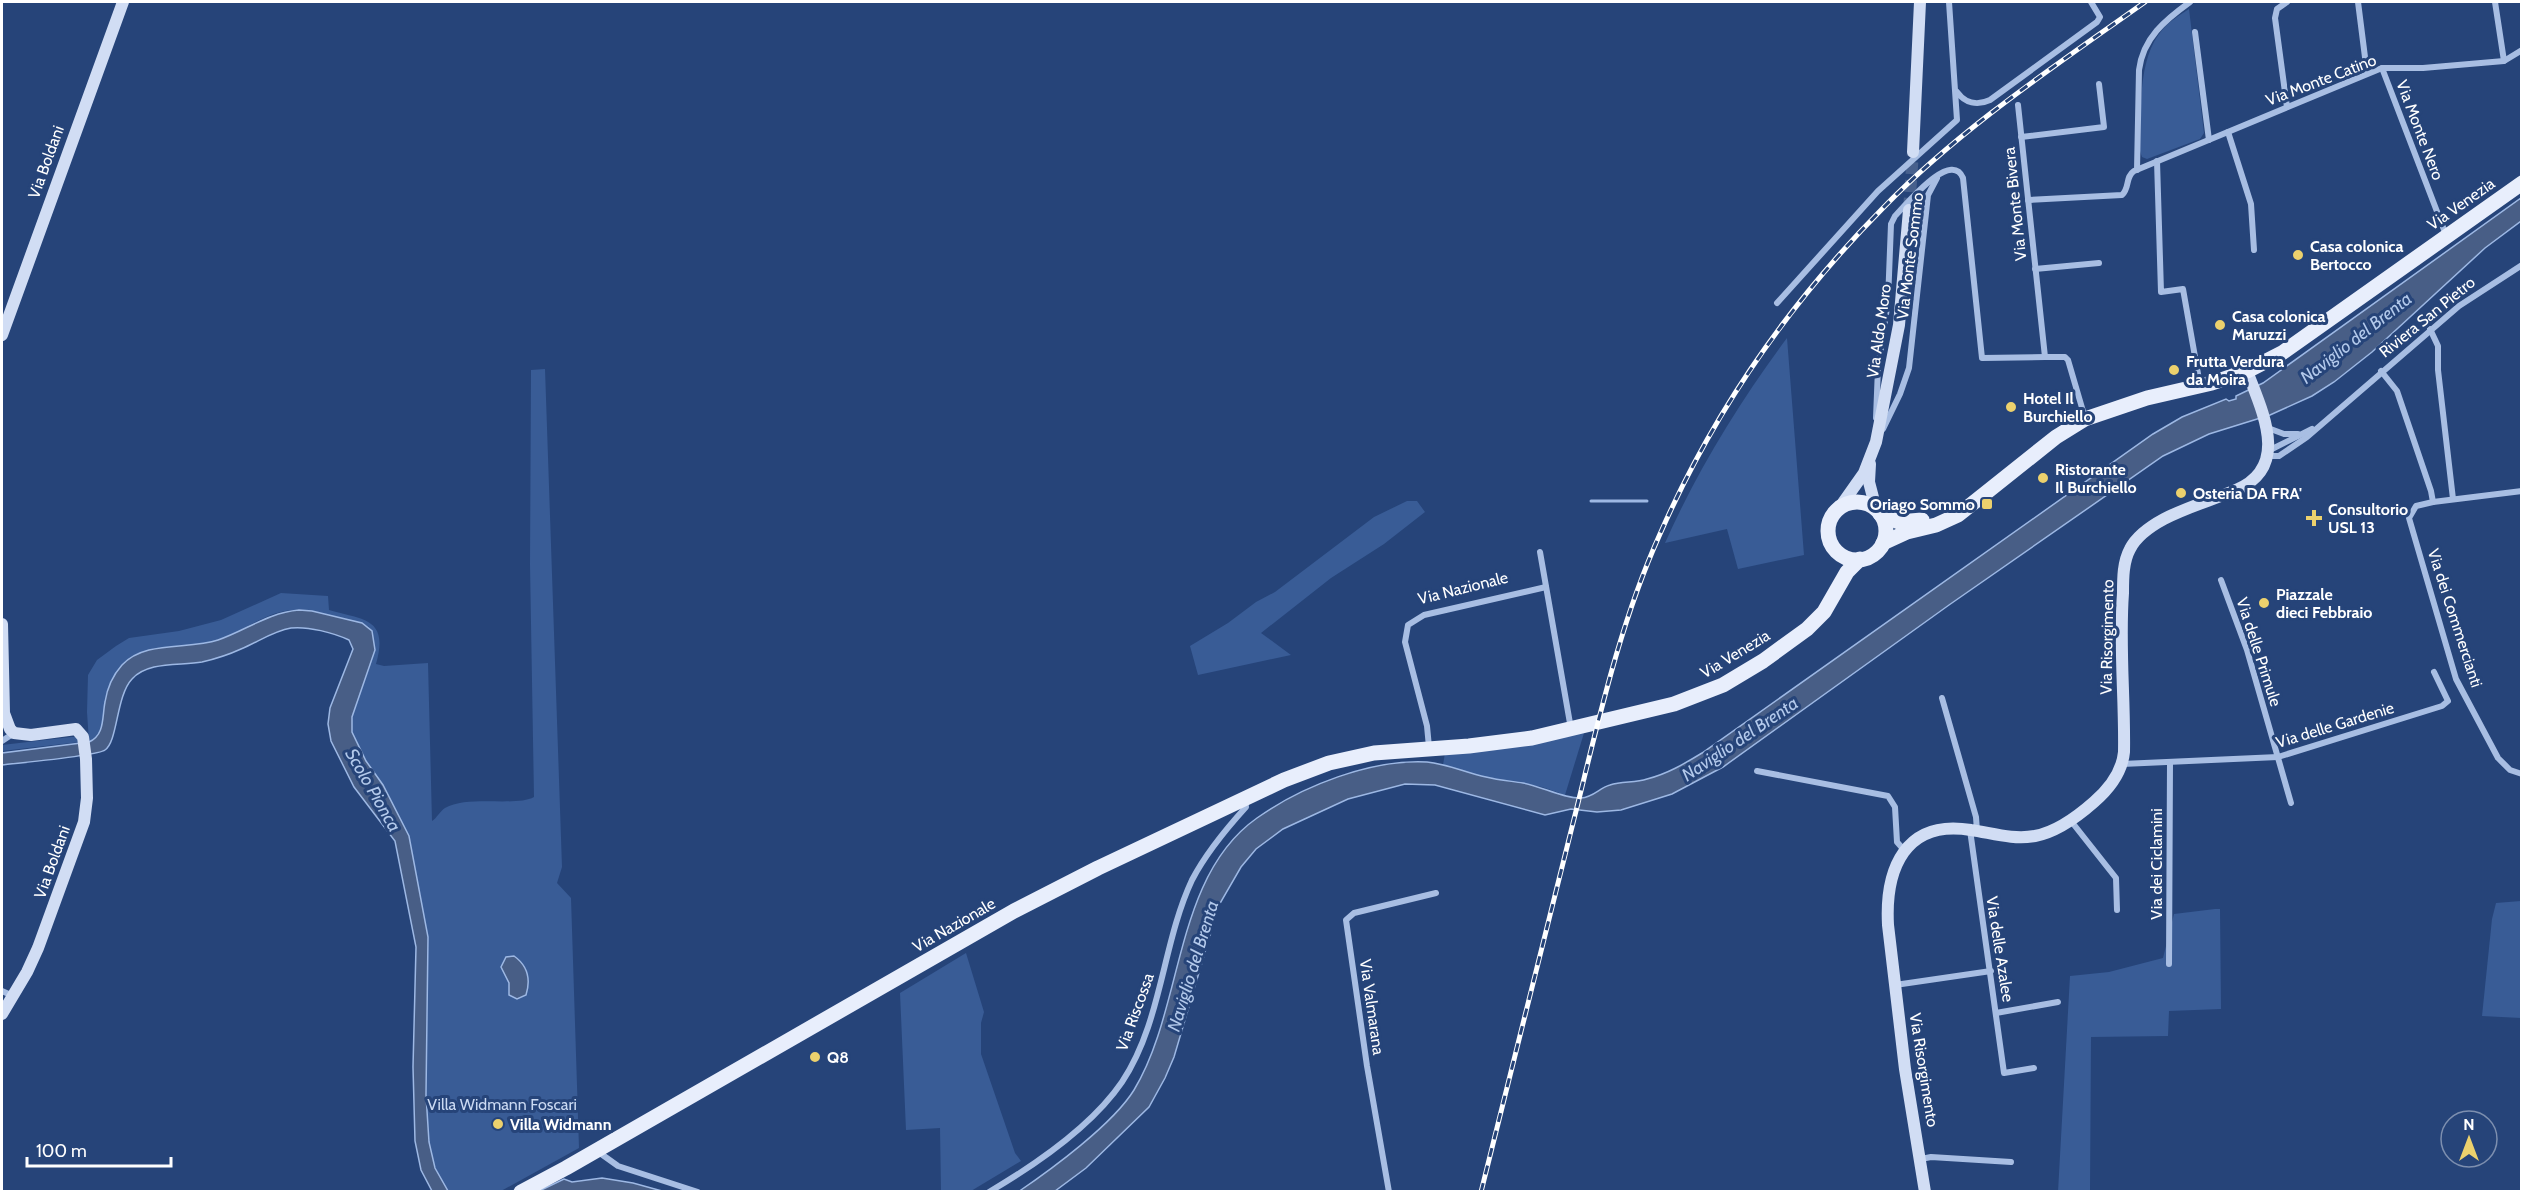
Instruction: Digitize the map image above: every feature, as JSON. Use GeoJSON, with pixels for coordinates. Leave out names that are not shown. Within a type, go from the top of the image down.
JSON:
{"type":"FeatureCollection","features":[{"type":"Feature","properties":{"kind":"main road","name":"Via Venezia"},"geometry":{"type":"LineString","coordinates":[[1883,543],[1907,532],[1949,519],[1986,493],[2056,437],[2085,419],[2147,398],[2249,377],[2522,183]]}},
{"type":"Feature","properties":{"kind":"main road","name":"Via Venezia"},"geometry":{"type":"LineString","coordinates":[[1878,512],[1899,522],[1922,520],[1986,493]]}},
{"type":"Feature","properties":{"kind":"main road"},"geometry":{"type":"LineString","coordinates":[[1858,502],[1878,512],[1886,528],[1883,543],[1871,555],[1860,559],[1846,558],[1835,549],[1829,539],[1828,527],[1832,516],[1840,507],[1858,502]]}},
{"type":"Feature","properties":{"kind":"main road","name":"Via Venezia"},"geometry":{"type":"LineString","coordinates":[[1834,592],[1835,549]]}},
{"type":"Feature","properties":{"kind":"main road","name":"Via Venezia"},"geometry":{"type":"LineString","coordinates":[[1597,723],[1690,699],[1736,678],[1807,629],[1824,612],[1847,572],[1860,559]]}},
{"type":"Feature","properties":{"kind":"main road","name":"Via Nazionale"},"geometry":{"type":"LineString","coordinates":[[521,1191],[597,1151],[1014,911],[1098,868],[1284,780],[1329,763],[1374,753],[1492,744],[1597,723]]}},
{"type":"Feature","properties":{"kind":"street","name":"Via Boldani"},"geometry":{"type":"LineString","coordinates":[[2,335],[123,2]]}},
{"type":"Feature","properties":{"kind":"street"},"geometry":{"type":"LineString","coordinates":[[1913,152],[1920,2]]}},
{"type":"Feature","properties":{"kind":"street","name":"Via Monte Sommo"},"geometry":{"type":"LineString","coordinates":[[1777,303],[1878,191],[1957,120],[1957,92],[1949,2]]}},
{"type":"Feature","properties":{"kind":"street"},"geometry":{"type":"LineString","coordinates":[[1957,92],[1969,102],[1980,103],[1990,100],[2097,22],[2100,17],[2091,2]]}},
{"type":"Feature","properties":{"kind":"street"},"geometry":{"type":"LineString","coordinates":[[2028,200],[2121,195],[2126,190],[2130,175],[2137,170],[2139,65],[2146,46],[2157,29],[2190,2]]}},
{"type":"Feature","properties":{"kind":"street"},"geometry":{"type":"LineString","coordinates":[[2287,2],[2277,9],[2275,18],[2287,107]]}},
{"type":"Feature","properties":{"kind":"street"},"geometry":{"type":"LineString","coordinates":[[2358,2],[2367,74]]}},
{"type":"Feature","properties":{"kind":"street"},"geometry":{"type":"LineString","coordinates":[[2495,2],[2504,62]]}},
{"type":"Feature","properties":{"kind":"street"},"geometry":{"type":"LineString","coordinates":[[2195,32],[2209,140]]}},
{"type":"Feature","properties":{"kind":"street","name":"Via Monte Catino"},"geometry":{"type":"LineString","coordinates":[[2137,170],[2382,68],[2423,68],[2504,62],[2522,50]]}},
{"type":"Feature","properties":{"kind":"street","name":"Via Monte Nero"},"geometry":{"type":"LineString","coordinates":[[2382,68],[2446,236]]}},
{"type":"Feature","properties":{"kind":"street","name":"Via Monte Bivera"},"geometry":{"type":"LineString","coordinates":[[2021,137],[2104,127],[2099,84]]}},
{"type":"Feature","properties":{"kind":"street","name":"Via Monte Bivera"},"geometry":{"type":"LineString","coordinates":[[2018,105],[2045,357]]}},
{"type":"Feature","properties":{"kind":"street"},"geometry":{"type":"LineString","coordinates":[[2228,132],[2253,211],[2254,250]]}},
{"type":"Feature","properties":{"kind":"street"},"geometry":{"type":"LineString","coordinates":[[2157,161],[2161,291],[2183,289],[2200,386]]}},
{"type":"Feature","properties":{"kind":"street"},"geometry":{"type":"LineString","coordinates":[[1946,170],[1959,171],[1964,178],[1982,358],[2065,357],[2068,360],[2085,419]]}},
{"type":"Feature","properties":{"kind":"street","name":"Via Monte Sommo"},"geometry":{"type":"LineString","coordinates":[[1874,448],[1900,394],[1909,368],[1928,195],[1934,182],[1946,170]]}},
{"type":"Feature","properties":{"kind":"street","name":"Via Monte Sommo"},"geometry":{"type":"LineString","coordinates":[[1874,448],[1876,396],[1888,301],[1891,224],[1895,216],[1938,173],[1946,170]]}},
{"type":"Feature","properties":{"kind":"street","name":"Via Aldo Moro"},"geometry":{"type":"LineString","coordinates":[[1878,512],[1869,482],[1899,325],[1909,210]]}},
{"type":"Feature","properties":{"kind":"street","name":"Via Monte Bivera"},"geometry":{"type":"LineString","coordinates":[[2035,268],[2099,263]]}},
{"type":"Feature","properties":{"kind":"street","name":"Riviera San Pietro"},"geometry":{"type":"LineString","coordinates":[[2268,454],[2276,457],[2291,449],[2458,306],[2522,265]]}},
{"type":"Feature","properties":{"kind":"street"},"geometry":{"type":"LineString","coordinates":[[2430,330],[2438,346],[2438,370],[2453,499]]}},
{"type":"Feature","properties":{"kind":"street"},"geometry":{"type":"LineString","coordinates":[[2381,371],[2397,391],[2433,502]]}},
{"type":"Feature","properties":{"kind":"street"},"geometry":{"type":"LineString","coordinates":[[2249,377],[2266,425],[2268,454]]}},
{"type":"Feature","properties":{"kind":"street"},"geometry":{"type":"LineString","coordinates":[[2266,425],[2289,435],[2300,434],[2315,428]]}},
{"type":"Feature","properties":{"kind":"street","name":"Via Aldo Moro"},"geometry":{"type":"LineString","coordinates":[[1840,507],[1853,491],[1874,448]]}},
{"type":"Feature","properties":{"kind":"street","name":"Via Risorgimento"},"geometry":{"type":"LineString","coordinates":[[1925,1191],[1905,1069],[1887,903],[1894,869],[1905,850],[1924,833],[1948,828],[2017,837],[2034,836],[2056,829],[2101,796],[2115,780],[2122,764],[2124,732],[2121,615],[2124,568],[2130,549],[2138,538],[2155,524],[2247,484],[2260,472],[2268,454]]}},
{"type":"Feature","properties":{"kind":"street","name":"Via dei Commercianti"},"geometry":{"type":"LineString","coordinates":[[2522,492],[2433,502],[2416,506],[2409,518],[2456,679],[2498,758],[2510,770],[2522,774]]}},
{"type":"Feature","properties":{"kind":"street"},"geometry":{"type":"LineString","coordinates":[[1540,552],[1571,729]]}},
{"type":"Feature","properties":{"kind":"street","name":"Via delle Primule"},"geometry":{"type":"LineString","coordinates":[[2221,580],[2247,650],[2291,803]]}},
{"type":"Feature","properties":{"kind":"street","name":"Via Nazionale"},"geometry":{"type":"LineString","coordinates":[[1429,747],[1427,726],[1405,642],[1408,625],[1424,615],[1546,587]]}},
{"type":"Feature","properties":{"kind":"street"},"geometry":{"type":"LineString","coordinates":[[2,624],[4,713],[14,733],[2,741]]}},
{"type":"Feature","properties":{"kind":"street","name":"Via delle Gardenie"},"geometry":{"type":"LineString","coordinates":[[2122,764],[2278,757],[2442,706],[2448,700],[2434,672]]}},
{"type":"Feature","properties":{"kind":"street"},"geometry":{"type":"LineString","coordinates":[[1942,698],[1976,817],[1973,830]]}},
{"type":"Feature","properties":{"kind":"street","name":"Via Boldani"},"geometry":{"type":"LineString","coordinates":[[2,1014],[8,994],[38,948],[81,834],[87,798],[83,737],[76,729],[31,735],[14,733]]}},
{"type":"Feature","properties":{"kind":"street","name":"Via dei Ciclamini"},"geometry":{"type":"LineString","coordinates":[[2169,964],[2170,763]]}},
{"type":"Feature","properties":{"kind":"street"},"geometry":{"type":"LineString","coordinates":[[1757,771],[1888,796],[1895,807],[1896,842],[1905,850]]}},
{"type":"Feature","properties":{"kind":"street","name":"Via Riscossa"},"geometry":{"type":"LineString","coordinates":[[989,1191],[1020,1173],[1067,1137],[1101,1106],[1123,1080],[1141,1043],[1152,1013],[1192,880],[1206,856],[1246,807],[1245,800]]}},
{"type":"Feature","properties":{"kind":"street"},"geometry":{"type":"LineString","coordinates":[[2071,820],[2116,878],[2117,910]]}},
{"type":"Feature","properties":{"kind":"street","name":"Via delle Azalee"},"geometry":{"type":"LineString","coordinates":[[1973,830],[1969,835],[2004,1073],[2034,1068]]}},
{"type":"Feature","properties":{"kind":"street","name":"Via Valmarana"},"geometry":{"type":"LineString","coordinates":[[1389,1191],[1367,1066],[1346,920],[1354,913],[1436,893]]}},
{"type":"Feature","properties":{"kind":"street"},"geometry":{"type":"LineString","coordinates":[[1895,984],[1990,971]]}},
{"type":"Feature","properties":{"kind":"street"},"geometry":{"type":"LineString","coordinates":[[1996,1013],[2058,1002]]}},
{"type":"Feature","properties":{"kind":"street"},"geometry":{"type":"LineString","coordinates":[[597,1151],[618,1166],[698,1191]]}},
{"type":"Feature","properties":{"kind":"street"},"geometry":{"type":"LineString","coordinates":[[1921,1159],[1931,1157],[2011,1162]]}},
{"type":"Feature","properties":{"kind":"green space"},"geometry":{"type":"Polygon","coordinates":[[[2189,9],[2204,133],[2200,139],[2147,159],[2142,157],[2140,151],[2142,87],[2148,56],[2154,41],[2163,29],[2189,9]]]}},
{"type":"Feature","properties":{"kind":"green space"},"geometry":{"type":"Polygon","coordinates":[[[1787,338],[1804,555],[1738,569],[1727,529],[1665,543],[1720,437],[1787,338]]]}},
{"type":"Feature","properties":{"kind":"green space","name":"Villa Widmann Foscari"},"geometry":{"type":"Polygon","coordinates":[[[545,369],[562,867],[557,883],[571,898],[579,1148],[501,1191],[448,1191],[435,1168],[429,1142],[426,1095],[428,937],[409,836],[352,732],[352,717],[375,650],[369,627],[305,610],[287,611],[266,617],[217,640],[142,652],[131,657],[122,665],[113,678],[107,693],[101,728],[94,739],[89,742],[88,675],[97,660],[129,638],[179,631],[221,620],[281,593],[328,596],[329,610],[363,619],[376,629],[379,649],[376,664],[384,666],[428,663],[432,821],[443,809],[455,804],[479,801],[516,801],[534,797],[530,565],[531,370],[545,369]]]}},
{"type":"Feature","properties":{"kind":"green space"},"geometry":{"type":"Polygon","coordinates":[[[1407,501],[1417,501],[1425,512],[1384,544],[1331,578],[1261,633],[1291,655],[1198,675],[1190,646],[1275,592],[1374,517],[1407,501]]]}},
{"type":"Feature","properties":{"kind":"green space"},"geometry":{"type":"Polygon","coordinates":[[[1584,733],[1565,795],[1542,787],[1485,777],[1443,765],[1445,753],[1584,733]]]}},
{"type":"Feature","properties":{"kind":"green space"},"geometry":{"type":"Polygon","coordinates":[[[76,737],[80,742],[2,751],[2,745],[76,737]]]}},
{"type":"Feature","properties":{"kind":"green space"},"geometry":{"type":"Polygon","coordinates":[[[2521,901],[2521,1018],[2482,1016],[2492,919],[2496,903],[2521,901]]]}},
{"type":"Feature","properties":{"kind":"green space"},"geometry":{"type":"Polygon","coordinates":[[[2220,909],[2221,1009],[2169,1011],[2168,1036],[2091,1037],[2090,1191],[2058,1192],[2070,976],[2109,972],[2163,958],[2174,914],[2220,909]]]}},
{"type":"Feature","properties":{"kind":"green space"},"geometry":{"type":"Polygon","coordinates":[[[966,953],[984,1012],[981,1023],[981,1054],[1015,1153],[1021,1161],[971,1191],[941,1191],[940,1128],[906,1130],[900,993],[966,953]]]}},
{"type":"Feature","properties":{"kind":"water","name":"Naviglio del Brenta"},"geometry":{"type":"Polygon","coordinates":[[[2521,198],[2521,221],[2485,248],[2372,352],[2334,382],[2312,396],[2270,415],[2209,434],[2163,456],[1949,605],[1723,767],[1672,794],[1621,810],[1597,812],[1571,809],[1545,815],[1435,785],[1405,784],[1348,799],[1283,829],[1256,849],[1241,867],[1219,905],[1174,1057],[1149,1107],[1086,1168],[1055,1191],[1018,1192],[1064,1159],[1097,1131],[1134,1090],[1150,1057],[1194,908],[1209,874],[1230,843],[1257,818],[1275,806],[1316,785],[1338,777],[1360,770],[1405,762],[1435,763],[1491,778],[1530,785],[1574,798],[1589,796],[1610,785],[1642,780],[1675,768],[1702,753],[2153,434],[2182,417],[2226,399],[2229,401],[2236,399],[2236,396],[2263,383],[2521,198]]]}},
{"type":"Feature","properties":{"kind":"water","name":"Scolo Pionca"},"geometry":{"type":"Polygon","coordinates":[[[299,610],[362,623],[372,631],[375,650],[352,717],[352,732],[409,836],[428,937],[426,1095],[429,1142],[435,1168],[448,1191],[432,1191],[421,1170],[415,1141],[413,1067],[416,947],[395,841],[354,787],[331,741],[328,724],[330,708],[353,649],[349,640],[321,631],[291,628],[212,660],[147,669],[132,679],[127,687],[112,738],[105,750],[73,757],[2,765],[2,753],[89,742],[94,739],[102,725],[106,697],[111,682],[122,665],[131,657],[155,649],[218,640],[267,618],[299,610]]]}},
{"type":"Feature","properties":{"kind":"water"},"geometry":{"type":"Polygon","coordinates":[[[514,956],[522,964],[528,978],[526,995],[517,999],[509,995],[509,983],[501,967],[506,957],[514,956]]]}},
{"type":"Feature","properties":{"kind":"water"},"geometry":{"type":"Polygon","coordinates":[[[602,1178],[662,1191],[537,1192],[564,1179],[572,1182],[602,1178]]]}},
{"type":"Feature","properties":{"kind":"waterway"},"geometry":{"type":"LineString","coordinates":[[1591,501],[1647,501]]}},
{"type":"Feature","properties":{"kind":"tunnel"},"geometry":{"type":"LineString","coordinates":[[1909,210],[1913,152]]}},
{"type":"Feature","properties":{"kind":"railway"},"geometry":{"type":"LineString","coordinates":[[1481,1192],[1621,639],[1660,534],[1704,445],[1756,361],[1786,321],[1816,282],[1883,208],[1944,151],[2009,99],[2145,2]]}},
{"type":"Feature","properties":{"kind":"place","name":"Casa colonica Bertocco"},"geometry":{"type":"Point","coordinates":[2298,255]}},
{"type":"Feature","properties":{"kind":"place","name":"Casa colonica Maruzzi"},"geometry":{"type":"Point","coordinates":[2220,325]}},
{"type":"Feature","properties":{"kind":"place","name":"Frutta Verdura da Moira"},"geometry":{"type":"Point","coordinates":[2174,370]}},
{"type":"Feature","properties":{"kind":"place","name":"Hotel Il Burchiello"},"geometry":{"type":"Point","coordinates":[2011,407]}},
{"type":"Feature","properties":{"kind":"place","name":"Ristorante Il Burchiello"},"geometry":{"type":"Point","coordinates":[2043,478]}},
{"type":"Feature","properties":{"kind":"place","name":"Osteria DA FRA'"},"geometry":{"type":"Point","coordinates":[2181,493]}},
{"type":"Feature","properties":{"kind":"place","name":"Oriago Sommo"},"geometry":{"type":"Point","coordinates":[1987,504]}},
{"type":"Feature","properties":{"kind":"place","name":"Consultorio USL 13"},"geometry":{"type":"Point","coordinates":[2314,518]}},
{"type":"Feature","properties":{"kind":"place","name":"Piazzale dieci Febbraio"},"geometry":{"type":"Point","coordinates":[2264,603]}},
{"type":"Feature","properties":{"kind":"place","name":"Q8"},"geometry":{"type":"Point","coordinates":[815,1057]}},
{"type":"Feature","properties":{"kind":"place","name":"Villa Widmann"},"geometry":{"type":"Point","coordinates":[498,1124]}}]}
